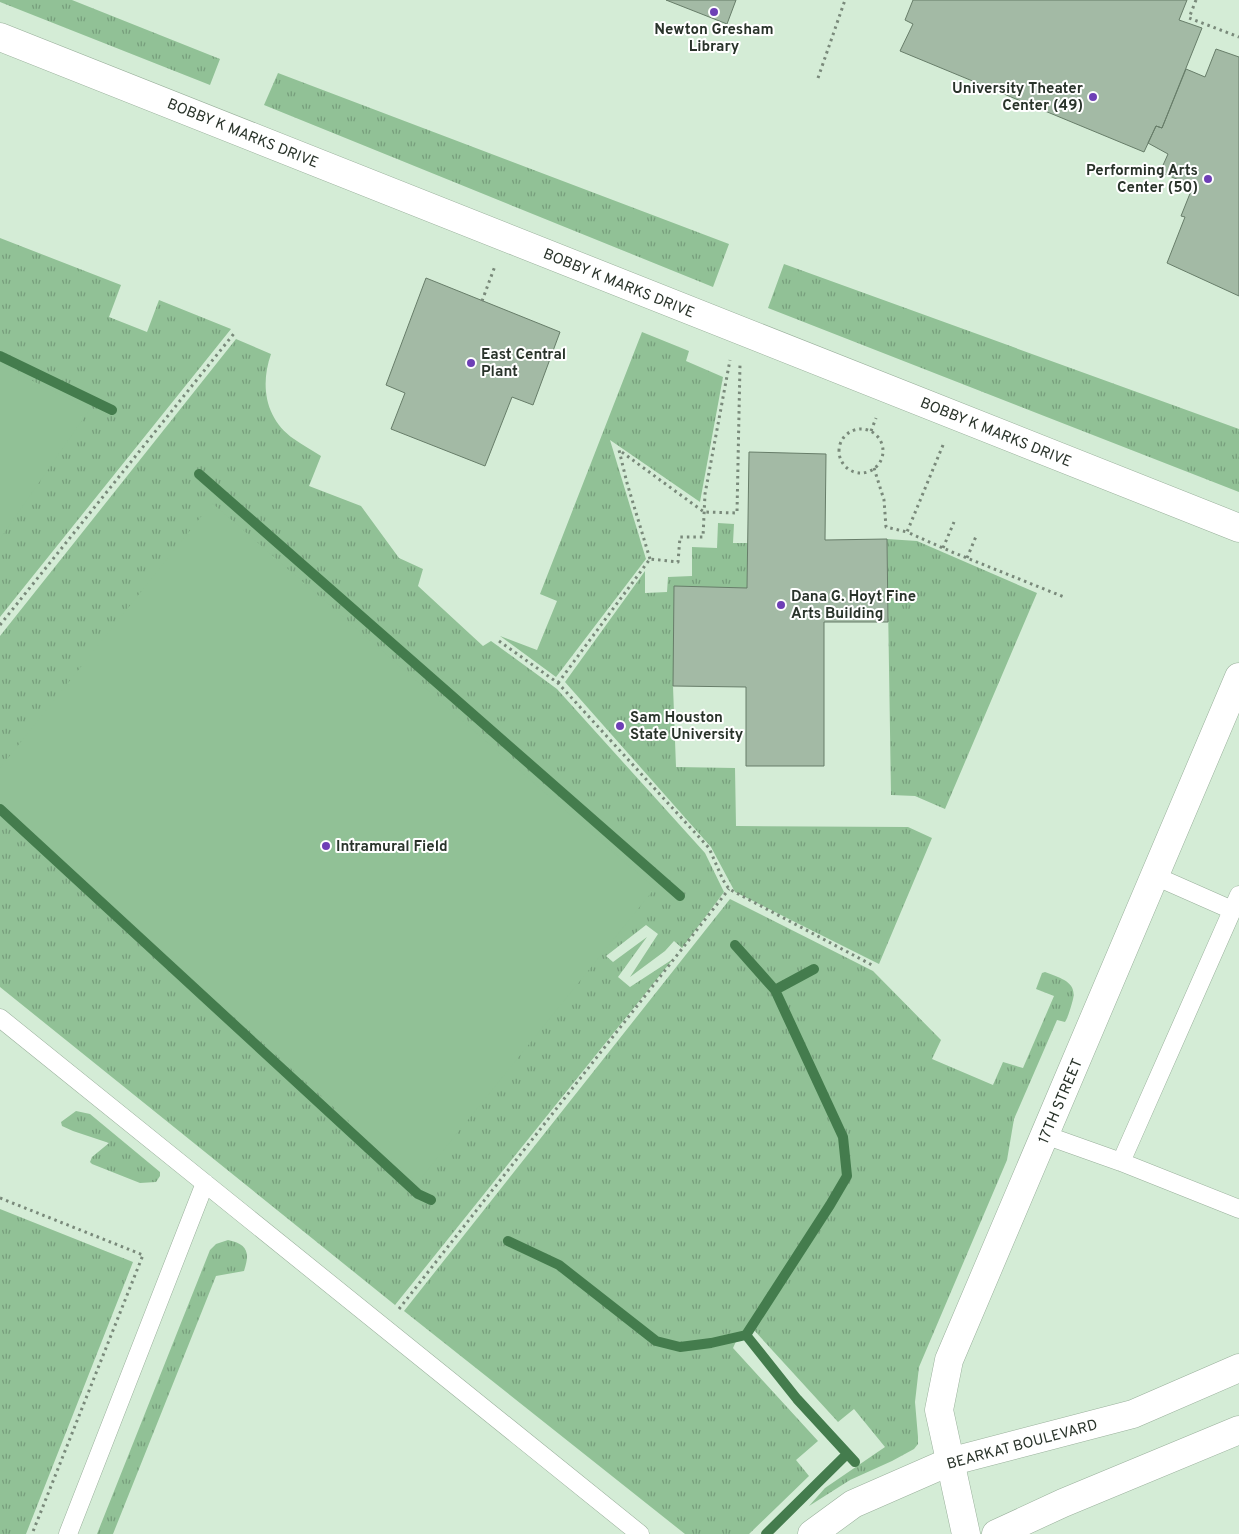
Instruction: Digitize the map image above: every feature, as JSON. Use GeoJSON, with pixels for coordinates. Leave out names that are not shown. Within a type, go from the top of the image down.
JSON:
{"type":"FeatureCollection","features":[{"type":"Feature","properties":{"kind":"street","name":"BOBBY K MARKS DRIVE"},"geometry":{"type":"LineString","coordinates":[[0,37],[1239,528]]}},
{"type":"Feature","properties":{"kind":"street","name":"17TH STREET"},"geometry":{"type":"LineString","coordinates":[[966,1534],[939,1410],[949,1360],[1239,677]]}},
{"type":"Feature","properties":{"kind":"street","name":"BEARKAT BOULEVARD"},"geometry":{"type":"LineString","coordinates":[[812,1534],[853,1504],[949,1462],[1133,1414],[1239,1368]]}},
{"type":"Feature","properties":{"kind":"street"},"geometry":{"type":"LineString","coordinates":[[996,1534],[1063,1503],[1239,1430]]}},
{"type":"Feature","properties":{"kind":"lane"},"geometry":{"type":"LineString","coordinates":[[1121,1162],[1235,902],[1155,876]]}},
{"type":"Feature","properties":{"kind":"lane"},"geometry":{"type":"LineString","coordinates":[[0,1018],[640,1534]]}},
{"type":"Feature","properties":{"kind":"lane"},"geometry":{"type":"LineString","coordinates":[[1045,1135],[1121,1162],[1239,1209]]}},
{"type":"Feature","properties":{"kind":"lane"},"geometry":{"type":"LineString","coordinates":[[68,1534],[205,1183]]}},
{"type":"Feature","properties":{"kind":"path"},"geometry":{"type":"LineString","coordinates":[[818,78],[845,0]]}},
{"type":"Feature","properties":{"kind":"path"},"geometry":{"type":"LineString","coordinates":[[1196,0],[1189,18],[1239,37]]}},
{"type":"Feature","properties":{"kind":"path"},"geometry":{"type":"LineString","coordinates":[[482,301],[496,265]]}},
{"type":"Feature","properties":{"kind":"path"},"geometry":{"type":"LineString","coordinates":[[0,625],[236,331]]}},
{"type":"Feature","properties":{"kind":"path"},"geometry":{"type":"LineString","coordinates":[[650,559],[678,562],[680,537],[703,537],[705,494],[730,360]]}},
{"type":"Feature","properties":{"kind":"path"},"geometry":{"type":"LineString","coordinates":[[650,559],[626,483],[619,450],[704,512],[737,513],[740,364]]}},
{"type":"Feature","properties":{"kind":"path"},"geometry":{"type":"LineString","coordinates":[[871,431],[876,418]]}},
{"type":"Feature","properties":{"kind":"path"},"geometry":{"type":"LineString","coordinates":[[858,429],[864,429],[871,431],[881,441],[883,449],[880,463],[874,468],[868,472],[853,472],[847,468],[840,456],[840,449],[845,436],[858,429]]}},
{"type":"Feature","properties":{"kind":"path"},"geometry":{"type":"LineString","coordinates":[[907,532],[943,444]]}},
{"type":"Feature","properties":{"kind":"path"},"geometry":{"type":"LineString","coordinates":[[874,468],[884,500],[886,527],[907,532],[1064,597]]}},
{"type":"Feature","properties":{"kind":"path"},"geometry":{"type":"LineString","coordinates":[[943,548],[954,522]]}},
{"type":"Feature","properties":{"kind":"path"},"geometry":{"type":"LineString","coordinates":[[966,558],[977,534]]}},
{"type":"Feature","properties":{"kind":"path"},"geometry":{"type":"LineString","coordinates":[[558,683],[650,559]]}},
{"type":"Feature","properties":{"kind":"path"},"geometry":{"type":"LineString","coordinates":[[499,642],[558,683],[709,848],[729,889],[872,965]]}},
{"type":"Feature","properties":{"kind":"path"},"geometry":{"type":"LineString","coordinates":[[384,1328],[729,889]]}},
{"type":"Feature","properties":{"kind":"path"},"geometry":{"type":"LineString","coordinates":[[0,1198],[143,1255],[32,1534]]}},
{"type":"Feature","properties":{"kind":"green space"},"geometry":{"type":"Polygon","coordinates":[[[0,0],[72,0],[220,59],[210,85],[0,2],[0,0]]]}},
{"type":"Feature","properties":{"kind":"green space"},"geometry":{"type":"Polygon","coordinates":[[[278,73],[729,244],[713,287],[264,105],[278,73]]]}},
{"type":"Feature","properties":{"kind":"green space"},"geometry":{"type":"Polygon","coordinates":[[[0,238],[121,285],[109,317],[147,332],[159,300],[231,329],[0,617],[0,238]]]}},
{"type":"Feature","properties":{"kind":"green space"},"geometry":{"type":"Polygon","coordinates":[[[784,264],[1239,429],[1239,492],[768,308],[784,264]]]}},
{"type":"Feature","properties":{"kind":"green space"},"geometry":{"type":"Polygon","coordinates":[[[642,332],[689,351],[686,361],[723,377],[700,502],[610,440],[646,559],[556,677],[500,636],[537,650],[557,601],[540,594],[642,332]]]}},
{"type":"Feature","properties":{"kind":"green space"},"geometry":{"type":"Polygon","coordinates":[[[236,339],[271,354],[266,378],[266,389],[271,411],[284,431],[321,456],[309,486],[361,506],[399,558],[423,569],[418,586],[483,646],[491,641],[557,689],[705,853],[724,892],[682,948],[674,941],[665,951],[630,977],[658,934],[646,925],[606,956],[613,962],[647,937],[618,977],[630,987],[673,959],[395,1305],[0,987],[0,636],[236,339]]]}},
{"type":"Feature","properties":{"kind":"green space"},"geometry":{"type":"Polygon","coordinates":[[[0,365],[90,409],[0,539],[0,365]]]}},
{"type":"Feature","properties":{"kind":"green space","name":"Intramural Field"},"geometry":{"type":"Polygon","coordinates":[[[212,503],[655,888],[417,1183],[0,803],[0,768],[212,503]]]}},
{"type":"Feature","properties":{"kind":"green space"},"geometry":{"type":"Polygon","coordinates":[[[718,523],[734,524],[733,543],[748,543],[747,588],[673,686],[676,767],[735,768],[736,826],[908,827],[932,838],[879,964],[735,892],[711,847],[565,682],[645,571],[645,593],[667,592],[668,577],[692,576],[692,547],[717,548],[718,523]]]}},
{"type":"Feature","properties":{"kind":"green space"},"geometry":{"type":"Polygon","coordinates":[[[887,539],[917,541],[1037,593],[945,809],[915,796],[891,795],[887,539]]]}},
{"type":"Feature","properties":{"kind":"green space"},"geometry":{"type":"Polygon","coordinates":[[[730,899],[873,971],[941,1040],[932,1059],[993,1085],[1003,1062],[1023,1068],[1054,996],[1036,989],[1042,973],[1045,972],[1068,982],[1074,996],[1065,1022],[1057,1020],[1014,1119],[1007,1160],[919,1367],[915,1402],[918,1444],[914,1449],[850,1480],[809,1506],[825,1488],[885,1447],[854,1409],[838,1422],[752,1328],[739,1335],[733,1348],[818,1441],[796,1460],[809,1476],[749,1534],[685,1534],[404,1311],[730,899]]]}},
{"type":"Feature","properties":{"kind":"green space"},"geometry":{"type":"Polygon","coordinates":[[[76,1111],[90,1114],[160,1172],[156,1182],[140,1183],[92,1164],[90,1162],[92,1157],[109,1143],[62,1126],[61,1122],[76,1111]]]}},
{"type":"Feature","properties":{"kind":"green space"},"geometry":{"type":"Polygon","coordinates":[[[0,1209],[133,1262],[26,1534],[0,1534],[0,1209]]]}},
{"type":"Feature","properties":{"kind":"green space"},"geometry":{"type":"Polygon","coordinates":[[[228,1240],[240,1244],[246,1250],[247,1259],[244,1271],[216,1276],[113,1534],[97,1534],[210,1250],[216,1244],[228,1240]]]}},
{"type":"Feature","properties":{"kind":"building","name":"Newton Gresham Library"},"geometry":{"type":"Polygon","coordinates":[[[666,0],[736,0],[727,24],[666,0]]]}},
{"type":"Feature","properties":{"kind":"building","name":"University Theater Center (49)"},"geometry":{"type":"Polygon","coordinates":[[[913,0],[1187,0],[1179,20],[1202,28],[1162,128],[1156,126],[1144,152],[900,51],[913,24],[905,20],[913,0]]]}},
{"type":"Feature","properties":{"kind":"building","name":"Performing Arts Center (50)"},"geometry":{"type":"Polygon","coordinates":[[[1216,49],[1239,57],[1239,296],[1167,263],[1185,217],[1181,216],[1193,186],[1160,172],[1168,154],[1148,143],[1156,126],[1162,128],[1186,69],[1205,77],[1216,49]]]}},
{"type":"Feature","properties":{"kind":"building","name":"East Central Plant"},"geometry":{"type":"Polygon","coordinates":[[[426,278],[560,332],[533,405],[512,397],[485,466],[391,429],[405,393],[386,385],[426,278]]]}},
{"type":"Feature","properties":{"kind":"building","name":"Dana G. Hoyt Fine Arts Building"},"geometry":{"type":"Polygon","coordinates":[[[749,452],[826,454],[825,540],[887,539],[888,622],[824,622],[824,766],[746,766],[746,687],[673,686],[674,586],[747,588],[749,452]]]}},
{"type":"Feature","properties":{"kind":"waterway"},"geometry":{"type":"LineString","coordinates":[[0,356],[112,410]]}},
{"type":"Feature","properties":{"kind":"waterway"},"geometry":{"type":"LineString","coordinates":[[199,474],[680,896]]}},
{"type":"Feature","properties":{"kind":"waterway"},"geometry":{"type":"LineString","coordinates":[[0,809],[418,1194],[431,1200]]}},
{"type":"Feature","properties":{"kind":"waterway"},"geometry":{"type":"LineString","coordinates":[[508,1241],[559,1265],[656,1341],[680,1347],[711,1343],[746,1335],[847,1176],[843,1137],[775,990],[735,945]]}},
{"type":"Feature","properties":{"kind":"waterway"},"geometry":{"type":"LineString","coordinates":[[775,990],[814,969]]}},
{"type":"Feature","properties":{"kind":"waterway"},"geometry":{"type":"LineString","coordinates":[[746,1335],[797,1399],[855,1462]]}},
{"type":"Feature","properties":{"kind":"waterway"},"geometry":{"type":"LineString","coordinates":[[766,1534],[847,1454]]}},
{"type":"Feature","properties":{"kind":"place","name":"Newton Gresham Library"},"geometry":{"type":"Point","coordinates":[714,12]}},
{"type":"Feature","properties":{"kind":"place","name":"University Theater Center (49)"},"geometry":{"type":"Point","coordinates":[1093,97]}},
{"type":"Feature","properties":{"kind":"place","name":"Performing Arts Center (50)"},"geometry":{"type":"Point","coordinates":[1208,179]}},
{"type":"Feature","properties":{"kind":"place","name":"East Central Plant"},"geometry":{"type":"Point","coordinates":[471,363]}},
{"type":"Feature","properties":{"kind":"place","name":"Dana G. Hoyt Fine Arts Building"},"geometry":{"type":"Point","coordinates":[781,605]}},
{"type":"Feature","properties":{"kind":"place","name":"Sam Houston State University"},"geometry":{"type":"Point","coordinates":[620,726]}},
{"type":"Feature","properties":{"kind":"place","name":"Intramural Field"},"geometry":{"type":"Point","coordinates":[326,846]}}]}
